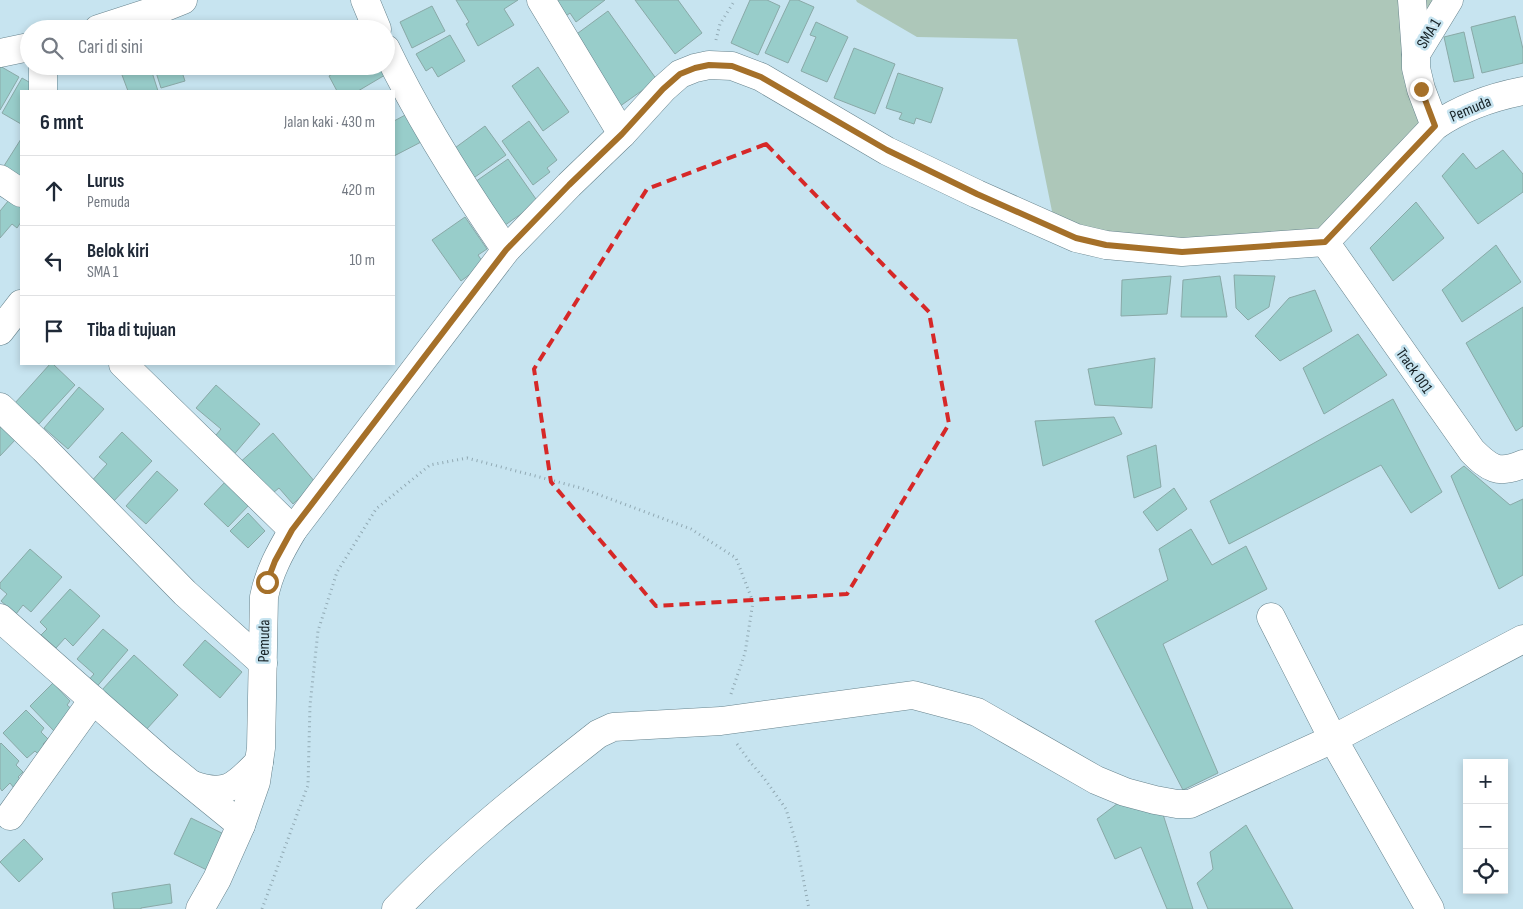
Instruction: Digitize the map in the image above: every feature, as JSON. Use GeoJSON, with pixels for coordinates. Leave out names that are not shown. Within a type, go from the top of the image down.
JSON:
{"type":"FeatureCollection","features":[{"type":"Feature","properties":{"kind":"street"},"geometry":{"type":"LineString","coordinates":[[126,20],[183,0]]}},
{"type":"Feature","properties":{"kind":"street"},"geometry":{"type":"LineString","coordinates":[[365,0],[373,20]]}},
{"type":"Feature","properties":{"kind":"street"},"geometry":{"type":"LineString","coordinates":[[541,0],[622,134]]}},
{"type":"Feature","properties":{"kind":"street"},"geometry":{"type":"LineString","coordinates":[[1412,0],[1416,54]]}},
{"type":"Feature","properties":{"kind":"street","name":"SMA 1"},"geometry":{"type":"LineString","coordinates":[[1435,126],[1421,89],[1416,68],[1416,54],[1448,0]]}},
{"type":"Feature","properties":{"kind":"street"},"geometry":{"type":"LineString","coordinates":[[0,52],[20,49]]}},
{"type":"Feature","properties":{"kind":"street","name":"Pemuda"},"geometry":{"type":"LineString","coordinates":[[200,909],[217,879],[256,782],[261,748],[264,597],[267,582],[275,561],[292,530],[506,250],[622,134],[663,89],[680,74],[709,65],[732,66],[761,77],[887,150],[977,194],[1076,238],[1125,247],[1182,252],[1325,242],[1435,126],[1451,115],[1473,106],[1502,95],[1523,91]]}},
{"type":"Feature","properties":{"kind":"street"},"geometry":{"type":"LineString","coordinates":[[395,68],[408,96],[465,191],[506,250]]}},
{"type":"Feature","properties":{"kind":"street"},"geometry":{"type":"LineString","coordinates":[[43,75],[43,90]]}},
{"type":"Feature","properties":{"kind":"street"},"geometry":{"type":"LineString","coordinates":[[0,179],[20,192]]}},
{"type":"Feature","properties":{"kind":"street","name":"Track 001"},"geometry":{"type":"LineString","coordinates":[[1325,242],[1472,451],[1490,467],[1502,470],[1523,464]]}},
{"type":"Feature","properties":{"kind":"street"},"geometry":{"type":"LineString","coordinates":[[0,331],[20,305]]}},
{"type":"Feature","properties":{"kind":"street"},"geometry":{"type":"LineString","coordinates":[[124,365],[292,530]]}},
{"type":"Feature","properties":{"kind":"street"},"geometry":{"type":"LineString","coordinates":[[0,407],[44,449],[185,593],[263,663]]}},
{"type":"Feature","properties":{"kind":"street"},"geometry":{"type":"LineString","coordinates":[[1271,617],[1333,739],[1430,909]]}},
{"type":"Feature","properties":{"kind":"street"},"geometry":{"type":"LineString","coordinates":[[0,618],[160,759],[240,825]]}},
{"type":"Feature","properties":{"kind":"street"},"geometry":{"type":"LineString","coordinates":[[396,909],[507,806],[598,734],[613,728],[721,721],[913,695],[977,712],[1096,780],[1124,792],[1177,804],[1190,804],[1333,739],[1523,639]]}},
{"type":"Feature","properties":{"kind":"street"},"geometry":{"type":"LineString","coordinates":[[10,816],[93,700]]}},
{"type":"Feature","properties":{"kind":"street"},"geometry":{"type":"LineString","coordinates":[[193,785],[208,790],[225,789],[242,780],[259,762]]}},
{"type":"Feature","properties":{"kind":"path"},"geometry":{"type":"LineString","coordinates":[[709,65],[720,24],[735,0]]}},
{"type":"Feature","properties":{"kind":"path"},"geometry":{"type":"LineString","coordinates":[[262,909],[308,785],[310,705],[318,631],[337,572],[376,508],[430,465],[468,458],[581,488],[691,529],[736,558],[753,602],[745,653],[721,721],[786,809],[797,846],[809,909]]}},
{"type":"Feature","properties":{"kind":"highlighted area"},"geometry":{"type":"Polygon","coordinates":[[[766,144],[929,312],[949,424],[847,594],[656,606],[551,482],[534,369],[647,189],[766,144]]]}},
{"type":"Feature","properties":{"kind":"green space"},"geometry":{"type":"Polygon","coordinates":[[[856,0],[1442,0],[1410,56],[1429,125],[1321,238],[1164,247],[1054,221],[1017,39],[917,37],[856,0]]]}},
{"type":"Feature","properties":{"kind":"building"},"geometry":{"type":"Polygon","coordinates":[[[456,0],[518,0],[504,9],[514,25],[478,46],[466,24],[469,22],[456,0]]]}},
{"type":"Feature","properties":{"kind":"building"},"geometry":{"type":"Polygon","coordinates":[[[554,0],[605,0],[576,22],[570,13],[566,16],[554,0]]]}},
{"type":"Feature","properties":{"kind":"building"},"geometry":{"type":"Polygon","coordinates":[[[635,0],[678,0],[702,33],[675,54],[635,0]]]}},
{"type":"Feature","properties":{"kind":"building"},"geometry":{"type":"Polygon","coordinates":[[[750,0],[767,0],[780,6],[758,55],[731,43],[750,0]]]}},
{"type":"Feature","properties":{"kind":"building"},"geometry":{"type":"Polygon","coordinates":[[[790,0],[798,0],[814,7],[788,63],[765,53],[790,0]]]}},
{"type":"Feature","properties":{"kind":"building"},"geometry":{"type":"Polygon","coordinates":[[[432,6],[445,31],[412,48],[400,22],[432,6]]]}},
{"type":"Feature","properties":{"kind":"building"},"geometry":{"type":"Polygon","coordinates":[[[608,11],[657,80],[616,109],[574,36],[608,11]]]}},
{"type":"Feature","properties":{"kind":"building"},"geometry":{"type":"Polygon","coordinates":[[[1515,16],[1523,49],[1523,63],[1482,73],[1471,27],[1515,16]]]}},
{"type":"Feature","properties":{"kind":"building"},"geometry":{"type":"Polygon","coordinates":[[[816,22],[848,37],[827,82],[801,71],[816,37],[810,35],[816,22]]]}},
{"type":"Feature","properties":{"kind":"building"},"geometry":{"type":"Polygon","coordinates":[[[1464,32],[1474,78],[1454,82],[1444,37],[1464,32]]]}},
{"type":"Feature","properties":{"kind":"building"},"geometry":{"type":"Polygon","coordinates":[[[450,35],[465,61],[438,77],[432,67],[426,71],[416,54],[450,35]]]}},
{"type":"Feature","properties":{"kind":"building"},"geometry":{"type":"Polygon","coordinates":[[[854,48],[895,64],[875,114],[834,98],[854,48]]]}},
{"type":"Feature","properties":{"kind":"building"},"geometry":{"type":"Polygon","coordinates":[[[0,66],[19,77],[0,110],[0,66]]]}},
{"type":"Feature","properties":{"kind":"building"},"geometry":{"type":"Polygon","coordinates":[[[538,67],[569,112],[543,131],[512,86],[538,67]]]}},
{"type":"Feature","properties":{"kind":"building"},"geometry":{"type":"Polygon","coordinates":[[[898,73],[943,88],[931,123],[916,118],[914,124],[899,119],[902,113],[886,108],[898,73]]]}},
{"type":"Feature","properties":{"kind":"building"},"geometry":{"type":"Polygon","coordinates":[[[122,75],[153,75],[158,90],[128,90],[122,75]]]}},
{"type":"Feature","properties":{"kind":"building"},"geometry":{"type":"Polygon","coordinates":[[[157,75],[183,75],[185,81],[161,88],[157,75]]]}},
{"type":"Feature","properties":{"kind":"building"},"geometry":{"type":"Polygon","coordinates":[[[385,75],[360,90],[336,90],[329,76],[385,75]]]}},
{"type":"Feature","properties":{"kind":"building"},"geometry":{"type":"Polygon","coordinates":[[[22,78],[41,89],[20,90],[20,123],[2,113],[22,78]]]}},
{"type":"Feature","properties":{"kind":"building"},"geometry":{"type":"Polygon","coordinates":[[[409,113],[423,141],[395,155],[395,120],[409,113]]]}},
{"type":"Feature","properties":{"kind":"building"},"geometry":{"type":"Polygon","coordinates":[[[529,121],[557,160],[547,168],[550,172],[533,185],[502,141],[529,121]]]}},
{"type":"Feature","properties":{"kind":"building"},"geometry":{"type":"Polygon","coordinates":[[[485,126],[506,155],[468,182],[448,153],[485,126]]]}},
{"type":"Feature","properties":{"kind":"building"},"geometry":{"type":"Polygon","coordinates":[[[20,141],[20,180],[2,169],[20,141]]]}},
{"type":"Feature","properties":{"kind":"building"},"geometry":{"type":"Polygon","coordinates":[[[1503,150],[1523,174],[1523,192],[1478,224],[1442,176],[1463,153],[1476,169],[1503,150]]]}},
{"type":"Feature","properties":{"kind":"building"},"geometry":{"type":"Polygon","coordinates":[[[508,159],[538,202],[501,228],[472,184],[508,159]]]}},
{"type":"Feature","properties":{"kind":"building"},"geometry":{"type":"Polygon","coordinates":[[[13,195],[20,200],[20,224],[17,228],[12,224],[0,238],[0,211],[13,195]]]}},
{"type":"Feature","properties":{"kind":"building"},"geometry":{"type":"Polygon","coordinates":[[[1416,202],[1444,238],[1393,281],[1370,248],[1416,202]]]}},
{"type":"Feature","properties":{"kind":"building"},"geometry":{"type":"Polygon","coordinates":[[[465,217],[487,249],[478,255],[488,270],[473,280],[469,275],[461,281],[432,240],[465,217]]]}},
{"type":"Feature","properties":{"kind":"building"},"geometry":{"type":"Polygon","coordinates":[[[1496,245],[1521,282],[1462,322],[1442,290],[1496,245]]]}},
{"type":"Feature","properties":{"kind":"building"},"geometry":{"type":"Polygon","coordinates":[[[1234,275],[1275,276],[1269,307],[1248,320],[1236,308],[1234,275]]]}},
{"type":"Feature","properties":{"kind":"building"},"geometry":{"type":"Polygon","coordinates":[[[1171,276],[1167,314],[1121,316],[1122,280],[1171,276]]]}},
{"type":"Feature","properties":{"kind":"building"},"geometry":{"type":"Polygon","coordinates":[[[1220,276],[1227,317],[1181,317],[1183,280],[1220,276]]]}},
{"type":"Feature","properties":{"kind":"building"},"geometry":{"type":"Polygon","coordinates":[[[1315,290],[1332,331],[1280,361],[1255,336],[1289,298],[1315,290]]]}},
{"type":"Feature","properties":{"kind":"building"},"geometry":{"type":"Polygon","coordinates":[[[1523,307],[1523,426],[1516,431],[1466,343],[1523,307]]]}},
{"type":"Feature","properties":{"kind":"building"},"geometry":{"type":"Polygon","coordinates":[[[1358,334],[1387,375],[1324,414],[1303,368],[1358,334]]]}},
{"type":"Feature","properties":{"kind":"building"},"geometry":{"type":"Polygon","coordinates":[[[1155,358],[1152,408],[1095,405],[1088,369],[1155,358]]]}},
{"type":"Feature","properties":{"kind":"building"},"geometry":{"type":"Polygon","coordinates":[[[49,365],[54,365],[75,385],[39,424],[15,403],[49,365]]]}},
{"type":"Feature","properties":{"kind":"building"},"geometry":{"type":"Polygon","coordinates":[[[216,385],[260,424],[231,458],[211,441],[221,429],[196,408],[216,385]]]}},
{"type":"Feature","properties":{"kind":"building"},"geometry":{"type":"Polygon","coordinates":[[[79,387],[104,409],[68,449],[44,428],[79,387]]]}},
{"type":"Feature","properties":{"kind":"building"},"geometry":{"type":"Polygon","coordinates":[[[1393,399],[1442,492],[1411,513],[1381,465],[1229,544],[1210,501],[1393,399]]]}},
{"type":"Feature","properties":{"kind":"building"},"geometry":{"type":"Polygon","coordinates":[[[1114,417],[1122,434],[1043,466],[1035,421],[1114,417]]]}},
{"type":"Feature","properties":{"kind":"building"},"geometry":{"type":"Polygon","coordinates":[[[0,424],[16,439],[0,456],[0,424]]]}},
{"type":"Feature","properties":{"kind":"building"},"geometry":{"type":"Polygon","coordinates":[[[122,432],[152,461],[111,504],[89,484],[107,464],[99,457],[122,432]]]}},
{"type":"Feature","properties":{"kind":"building"},"geometry":{"type":"Polygon","coordinates":[[[273,433],[316,483],[293,504],[279,488],[268,497],[238,464],[273,433]]]}},
{"type":"Feature","properties":{"kind":"building"},"geometry":{"type":"Polygon","coordinates":[[[1156,445],[1161,487],[1134,498],[1127,456],[1156,445]]]}},
{"type":"Feature","properties":{"kind":"building"},"geometry":{"type":"Polygon","coordinates":[[[1464,466],[1510,505],[1523,499],[1523,575],[1499,589],[1451,476],[1464,466]]]}},
{"type":"Feature","properties":{"kind":"building"},"geometry":{"type":"Polygon","coordinates":[[[157,471],[178,490],[146,524],[126,506],[157,471]]]}},
{"type":"Feature","properties":{"kind":"building"},"geometry":{"type":"Polygon","coordinates":[[[226,481],[250,504],[228,527],[204,504],[226,481]]]}},
{"type":"Feature","properties":{"kind":"building"},"geometry":{"type":"Polygon","coordinates":[[[1174,488],[1187,509],[1157,531],[1143,512],[1174,488]]]}},
{"type":"Feature","properties":{"kind":"building"},"geometry":{"type":"Polygon","coordinates":[[[248,513],[265,531],[248,548],[230,531],[248,513]]]}},
{"type":"Feature","properties":{"kind":"building"},"geometry":{"type":"Polygon","coordinates":[[[1191,529],[1212,565],[1246,546],[1267,589],[1163,644],[1218,773],[1183,790],[1095,621],[1168,580],[1159,549],[1191,529]]]}},
{"type":"Feature","properties":{"kind":"building"},"geometry":{"type":"Polygon","coordinates":[[[30,549],[62,577],[31,612],[23,605],[16,614],[1,601],[7,594],[0,588],[0,583],[30,549]]]}},
{"type":"Feature","properties":{"kind":"building"},"geometry":{"type":"Polygon","coordinates":[[[70,589],[100,616],[73,646],[65,638],[56,648],[41,635],[47,629],[40,622],[70,589]]]}},
{"type":"Feature","properties":{"kind":"building"},"geometry":{"type":"Polygon","coordinates":[[[103,629],[128,650],[94,690],[86,683],[94,674],[77,659],[103,629]]]}},
{"type":"Feature","properties":{"kind":"building"},"geometry":{"type":"Polygon","coordinates":[[[205,640],[242,672],[220,698],[183,665],[205,640]]]}},
{"type":"Feature","properties":{"kind":"building"},"geometry":{"type":"Polygon","coordinates":[[[134,655],[178,695],[145,731],[101,691],[134,655]]]}},
{"type":"Feature","properties":{"kind":"building"},"geometry":{"type":"Polygon","coordinates":[[[53,683],[70,701],[67,705],[75,712],[54,731],[30,706],[53,683]]]}},
{"type":"Feature","properties":{"kind":"building"},"geometry":{"type":"Polygon","coordinates":[[[26,710],[44,728],[41,732],[48,739],[43,744],[46,748],[39,755],[35,751],[27,758],[3,733],[26,710]]]}},
{"type":"Feature","properties":{"kind":"building"},"geometry":{"type":"Polygon","coordinates":[[[1,743],[19,761],[16,765],[23,772],[18,777],[21,780],[14,788],[10,783],[2,791],[0,788],[1,743]]]}},
{"type":"Feature","properties":{"kind":"building"},"geometry":{"type":"Polygon","coordinates":[[[1122,800],[1161,808],[1193,909],[1167,909],[1141,847],[1115,859],[1097,819],[1122,800]]]}},
{"type":"Feature","properties":{"kind":"building"},"geometry":{"type":"Polygon","coordinates":[[[191,818],[228,836],[211,872],[174,854],[191,818]]]}},
{"type":"Feature","properties":{"kind":"building"},"geometry":{"type":"Polygon","coordinates":[[[1246,825],[1293,909],[1208,909],[1197,883],[1213,869],[1210,852],[1246,825]]]}},
{"type":"Feature","properties":{"kind":"building"},"geometry":{"type":"Polygon","coordinates":[[[24,839],[43,859],[19,882],[0,862],[24,839]]]}},
{"type":"Feature","properties":{"kind":"building"},"geometry":{"type":"Polygon","coordinates":[[[170,884],[172,903],[141,909],[114,909],[112,893],[170,884]]]}},
{"type":"Feature","properties":{"kind":"route"},"geometry":{"type":"LineString","coordinates":[[267,582],[275,561],[292,530],[506,250],[622,134],[663,89],[680,74],[709,65],[732,66],[761,77],[887,150],[977,194],[1076,238],[1106,245],[1182,252],[1325,242],[1435,126],[1421,89]]}}]}
